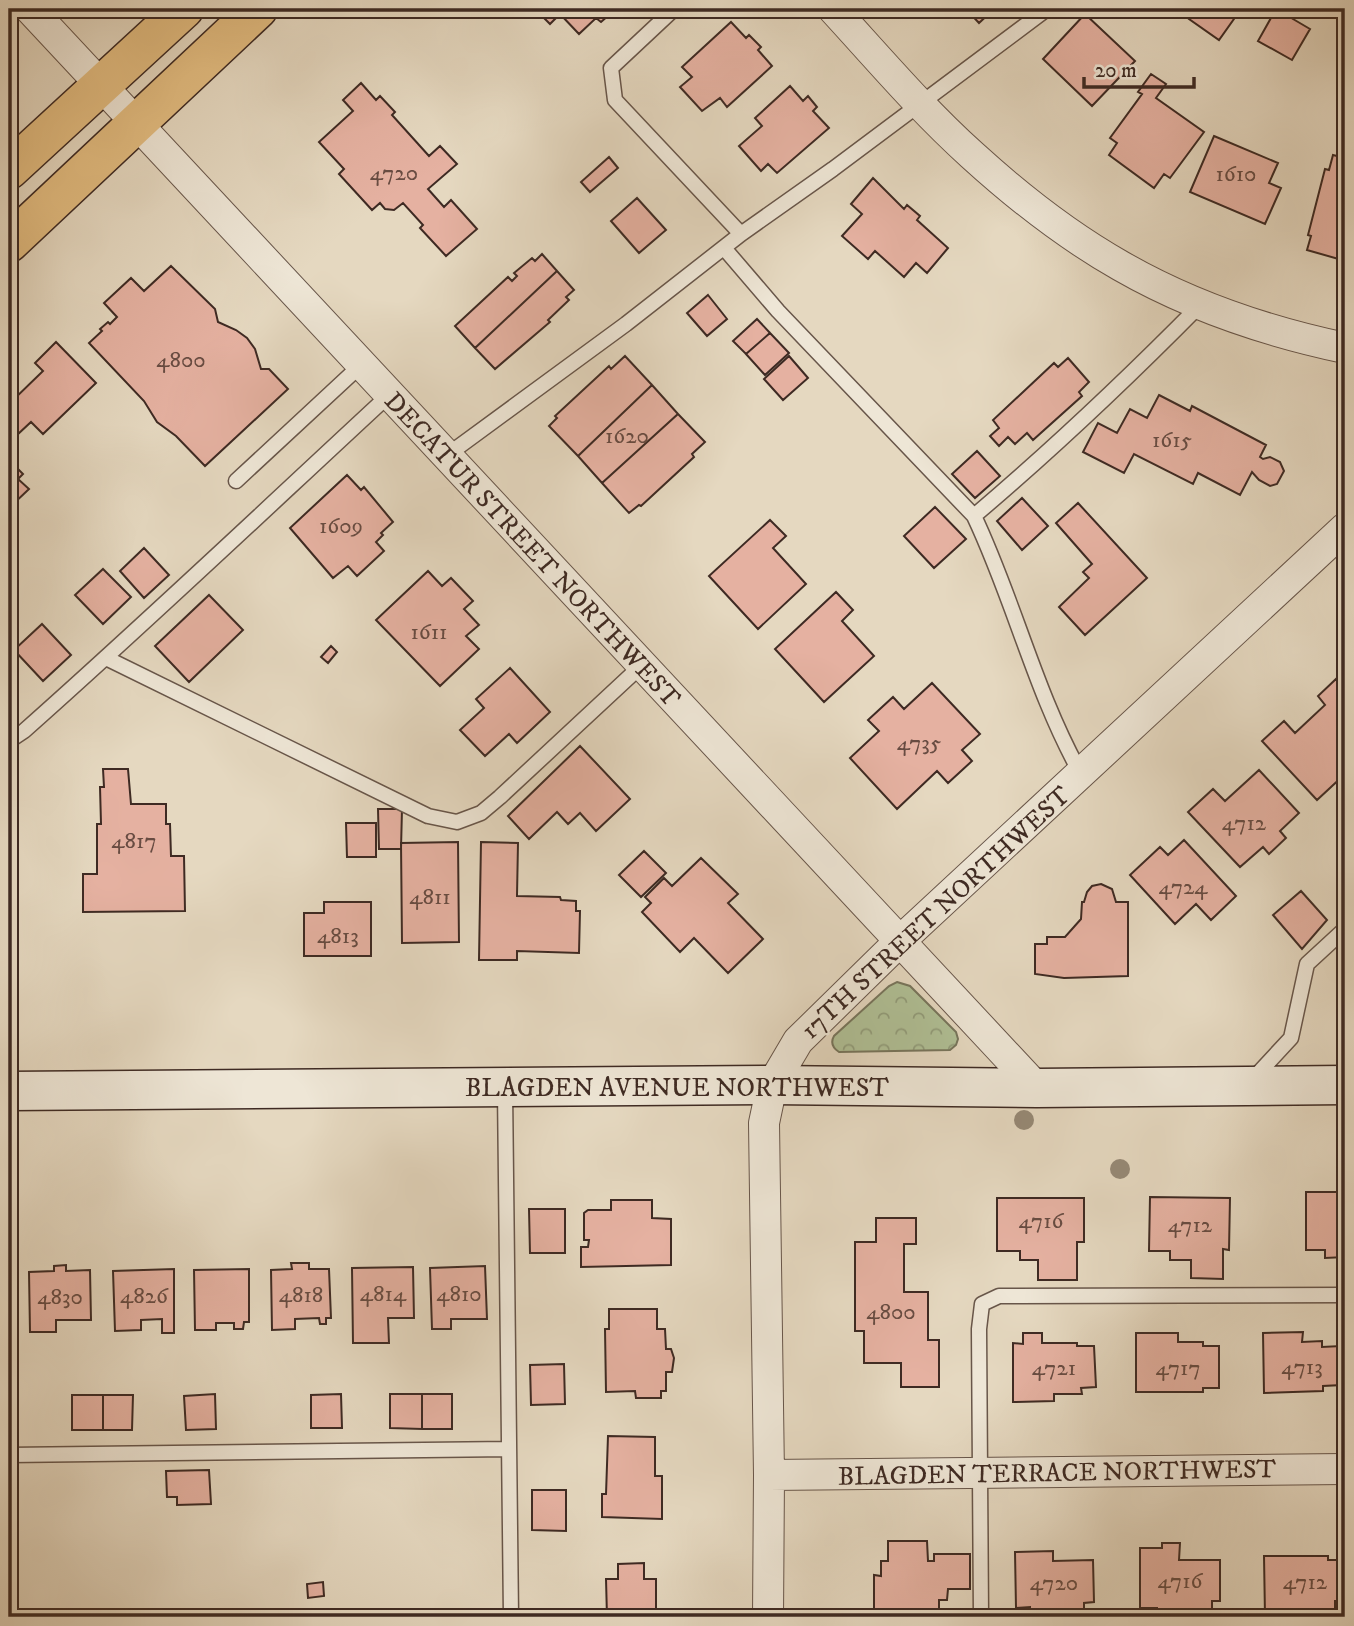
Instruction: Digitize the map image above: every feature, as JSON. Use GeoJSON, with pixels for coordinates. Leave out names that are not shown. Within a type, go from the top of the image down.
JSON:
{"type":"FeatureCollection","features":[{"type":"Feature","properties":{"kind":"main road"},"geometry":{"type":"LineString","coordinates":[[9,170],[184,9]]}},
{"type":"Feature","properties":{"kind":"main road"},"geometry":{"type":"LineString","coordinates":[[9,243],[258,9]]}},
{"type":"Feature","properties":{"kind":"main road","name":"BLAGDEN AVENUE NORTHWEST"},"geometry":{"type":"LineString","coordinates":[[9,1091],[772,1085],[1037,1088],[1345,1085]]}},
{"type":"Feature","properties":{"kind":"street","name":"DECATUR STREET NORTHWEST"},"geometry":{"type":"LineString","coordinates":[[30,9],[1037,1088]]}},
{"type":"Feature","properties":{"kind":"street"},"geometry":{"type":"LineString","coordinates":[[832,9],[919,103],[971,154],[1043,214],[1122,267],[1202,303],[1305,340],[1345,348]]}},
{"type":"Feature","properties":{"kind":"street","name":"17TH STREET NORTHWEST"},"geometry":{"type":"LineString","coordinates":[[768,1617],[769,1475],[764,1123],[772,1085],[798,1041],[900,941],[1345,528]]}},
{"type":"Feature","properties":{"kind":"street","name":"BLAGDEN TERRACE NORTHWEST"},"geometry":{"type":"LineString","coordinates":[[769,1475],[1345,1469]]}},
{"type":"Feature","properties":{"kind":"lane"},"geometry":{"type":"LineString","coordinates":[[674,9],[611,68],[615,100],[741,234]]}},
{"type":"Feature","properties":{"kind":"lane"},"geometry":{"type":"LineString","coordinates":[[446,456],[1047,9]]}},
{"type":"Feature","properties":{"kind":"lane"},"geometry":{"type":"LineString","coordinates":[[1332,9],[1345,13]]}},
{"type":"Feature","properties":{"kind":"lane"},"geometry":{"type":"LineString","coordinates":[[724,248],[778,311],[974,516],[993,555],[1027,655],[1059,734],[1081,774]]}},
{"type":"Feature","properties":{"kind":"lane"},"geometry":{"type":"LineString","coordinates":[[974,516],[1036,464],[1136,371],[1202,303]]}},
{"type":"Feature","properties":{"kind":"lane"},"geometry":{"type":"LineString","coordinates":[[236,481],[361,365]]}},
{"type":"Feature","properties":{"kind":"lane"},"geometry":{"type":"LineString","coordinates":[[9,741],[24,731],[106,657],[389,395]]}},
{"type":"Feature","properties":{"kind":"lane"},"geometry":{"type":"LineString","coordinates":[[106,657],[428,816],[457,822],[481,813],[500,797],[642,665]]}},
{"type":"Feature","properties":{"kind":"lane"},"geometry":{"type":"LineString","coordinates":[[1246,1086],[1291,1038],[1307,964],[1345,929]]}},
{"type":"Feature","properties":{"kind":"lane"},"geometry":{"type":"LineString","coordinates":[[505,1088],[511,1617]]}},
{"type":"Feature","properties":{"kind":"lane"},"geometry":{"type":"LineString","coordinates":[[981,1617],[979,1329],[982,1304],[999,1296],[1345,1295]]}},
{"type":"Feature","properties":{"kind":"lane"},"geometry":{"type":"LineString","coordinates":[[9,1455],[509,1449]]}},
{"type":"Feature","properties":{"kind":"green space"},"geometry":{"type":"Polygon","coordinates":[[[897,982],[910,986],[956,1032],[956,1045],[950,1050],[839,1052],[832,1043],[834,1036],[889,986],[897,982]]]}},
{"type":"Feature","properties":{"kind":"building"},"geometry":{"type":"Polygon","coordinates":[[[535,9],[616,9],[601,22],[596,18],[579,34],[560,14],[550,24],[535,9]]]}},
{"type":"Feature","properties":{"kind":"building"},"geometry":{"type":"Polygon","coordinates":[[[966,9],[994,9],[979,23],[966,9]]]}},
{"type":"Feature","properties":{"kind":"building"},"geometry":{"type":"Polygon","coordinates":[[[1196,9],[1241,9],[1219,40],[1189,19],[1196,9]]]}},
{"type":"Feature","properties":{"kind":"building"},"geometry":{"type":"Polygon","coordinates":[[[1276,9],[1310,29],[1292,60],[1258,41],[1276,9]]]}},
{"type":"Feature","properties":{"kind":"building"},"geometry":{"type":"Polygon","coordinates":[[[1085,14],[1135,61],[1092,106],[1043,59],[1085,14]]]}},
{"type":"Feature","properties":{"kind":"building"},"geometry":{"type":"Polygon","coordinates":[[[731,22],[746,38],[749,35],[761,47],[758,50],[772,66],[727,107],[720,98],[702,111],[680,87],[692,77],[682,67],[731,22]]]}},
{"type":"Feature","properties":{"kind":"building"},"geometry":{"type":"Polygon","coordinates":[[[1151,74],[1166,84],[1156,98],[1204,132],[1170,178],[1164,174],[1154,188],[1109,155],[1117,143],[1110,138],[1142,94],[1138,92],[1151,74]]]}},
{"type":"Feature","properties":{"kind":"building"},"geometry":{"type":"Polygon","coordinates":[[[361,83],[376,100],[380,96],[395,112],[392,115],[429,156],[440,146],[457,164],[428,189],[444,207],[451,200],[477,229],[446,256],[420,228],[423,225],[403,203],[394,210],[385,209],[380,203],[372,210],[339,174],[344,169],[319,142],[353,111],[343,100],[361,83]]]}},
{"type":"Feature","properties":{"kind":"building"},"geometry":{"type":"Polygon","coordinates":[[[790,86],[803,101],[808,96],[817,107],[813,111],[829,128],[777,173],[768,164],[761,171],[739,146],[762,126],[755,118],[790,86]]]}},
{"type":"Feature","properties":{"kind":"building"},"geometry":{"type":"Polygon","coordinates":[[[1214,136],[1278,163],[1269,183],[1281,188],[1265,224],[1190,192],[1214,136]]]}},
{"type":"Feature","properties":{"kind":"building"},"geometry":{"type":"Polygon","coordinates":[[[1333,155],[1345,158],[1345,247],[1342,260],[1307,250],[1311,236],[1308,235],[1325,169],[1329,170],[1333,155]]]}},
{"type":"Feature","properties":{"kind":"building"},"geometry":{"type":"Polygon","coordinates":[[[609,157],[618,168],[590,192],[581,182],[609,157]]]}},
{"type":"Feature","properties":{"kind":"building"},"geometry":{"type":"Polygon","coordinates":[[[873,178],[904,209],[907,205],[920,216],[917,220],[948,248],[927,273],[916,263],[904,277],[875,251],[868,259],[842,236],[862,214],[851,204],[873,178]]]}},
{"type":"Feature","properties":{"kind":"building"},"geometry":{"type":"Polygon","coordinates":[[[637,198],[666,230],[639,253],[611,221],[637,198]]]}},
{"type":"Feature","properties":{"kind":"building"},"geometry":{"type":"Polygon","coordinates":[[[542,254],[557,271],[475,348],[455,326],[508,277],[512,281],[517,276],[514,273],[532,258],[535,261],[542,254]]]}},
{"type":"Feature","properties":{"kind":"building"},"geometry":{"type":"Polygon","coordinates":[[[171,266],[215,309],[218,322],[247,338],[255,349],[261,369],[269,369],[288,389],[205,466],[176,436],[157,422],[144,401],[89,343],[102,331],[100,329],[117,317],[104,303],[131,278],[144,291],[171,266]]]}},
{"type":"Feature","properties":{"kind":"building"},"geometry":{"type":"Polygon","coordinates":[[[557,271],[574,290],[566,297],[569,300],[548,320],[550,322],[495,369],[475,348],[557,271]]]}},
{"type":"Feature","properties":{"kind":"building"},"geometry":{"type":"Polygon","coordinates":[[[708,295],[727,319],[707,336],[687,313],[708,295]]]}},
{"type":"Feature","properties":{"kind":"building"},"geometry":{"type":"Polygon","coordinates":[[[757,319],[770,333],[746,354],[733,341],[757,319]]]}},
{"type":"Feature","properties":{"kind":"building"},"geometry":{"type":"Polygon","coordinates":[[[770,333],[789,353],[765,375],[746,354],[770,333]]]}},
{"type":"Feature","properties":{"kind":"building"},"geometry":{"type":"Polygon","coordinates":[[[56,342],[96,383],[43,434],[31,422],[17,435],[9,426],[9,411],[15,405],[12,401],[43,371],[35,363],[56,342]]]}},
{"type":"Feature","properties":{"kind":"building"},"geometry":{"type":"Polygon","coordinates":[[[625,356],[652,385],[578,456],[549,426],[557,418],[555,416],[609,366],[611,369],[625,356]]]}},
{"type":"Feature","properties":{"kind":"building"},"geometry":{"type":"Polygon","coordinates":[[[789,356],[808,378],[783,400],[764,379],[789,356]]]}},
{"type":"Feature","properties":{"kind":"building"},"geometry":{"type":"Polygon","coordinates":[[[1068,358],[1089,382],[1079,392],[1082,396],[1033,440],[1027,433],[1015,444],[1008,437],[999,446],[990,436],[999,428],[993,420],[1054,363],[1058,367],[1068,358]]]}},
{"type":"Feature","properties":{"kind":"building"},"geometry":{"type":"Polygon","coordinates":[[[652,385],[678,414],[602,483],[578,456],[652,385]]]}},
{"type":"Feature","properties":{"kind":"building"},"geometry":{"type":"Polygon","coordinates":[[[1159,395],[1190,411],[1192,406],[1266,445],[1260,457],[1270,457],[1280,462],[1284,471],[1277,484],[1270,486],[1252,472],[1240,495],[1198,473],[1193,484],[1134,454],[1124,473],[1083,452],[1098,423],[1117,433],[1130,409],[1147,418],[1159,395]]]}},
{"type":"Feature","properties":{"kind":"building"},"geometry":{"type":"Polygon","coordinates":[[[678,414],[705,442],[692,454],[694,457],[641,506],[629,513],[602,483],[678,414]]]}},
{"type":"Feature","properties":{"kind":"building"},"geometry":{"type":"Polygon","coordinates":[[[977,451],[1000,476],[975,498],[952,474],[977,451]]]}},
{"type":"Feature","properties":{"kind":"building"},"geometry":{"type":"Polygon","coordinates":[[[9,460],[23,474],[18,479],[29,489],[9,508],[9,460]]]}},
{"type":"Feature","properties":{"kind":"building"},"geometry":{"type":"Polygon","coordinates":[[[347,475],[361,490],[364,487],[393,522],[376,542],[384,551],[357,576],[348,566],[333,578],[290,528],[347,475]]]}},
{"type":"Feature","properties":{"kind":"building"},"geometry":{"type":"Polygon","coordinates":[[[1022,498],[1048,526],[1022,550],[997,521],[1022,498]]]}},
{"type":"Feature","properties":{"kind":"building"},"geometry":{"type":"Polygon","coordinates":[[[1078,503],[1147,578],[1085,635],[1059,607],[1089,578],[1083,572],[1092,564],[1056,523],[1078,503]]]}},
{"type":"Feature","properties":{"kind":"building"},"geometry":{"type":"Polygon","coordinates":[[[935,507],[966,539],[934,568],[904,536],[935,507]]]}},
{"type":"Feature","properties":{"kind":"building"},"geometry":{"type":"Polygon","coordinates":[[[770,520],[786,536],[773,548],[806,584],[758,629],[709,576],[770,520]]]}},
{"type":"Feature","properties":{"kind":"building"},"geometry":{"type":"Polygon","coordinates":[[[144,548],[169,575],[144,598],[120,571],[144,548]]]}},
{"type":"Feature","properties":{"kind":"building"},"geometry":{"type":"Polygon","coordinates":[[[103,569],[131,597],[103,624],[75,595],[103,569]]]}},
{"type":"Feature","properties":{"kind":"building"},"geometry":{"type":"Polygon","coordinates":[[[428,571],[442,586],[451,578],[473,601],[464,609],[479,625],[466,636],[479,649],[440,686],[376,620],[428,571]]]}},
{"type":"Feature","properties":{"kind":"building"},"geometry":{"type":"Polygon","coordinates":[[[836,592],[853,610],[842,621],[874,656],[824,702],[775,649],[836,592]]]}},
{"type":"Feature","properties":{"kind":"building"},"geometry":{"type":"Polygon","coordinates":[[[209,595],[243,630],[189,682],[155,646],[209,595]]]}},
{"type":"Feature","properties":{"kind":"building"},"geometry":{"type":"Polygon","coordinates":[[[42,624],[71,655],[43,681],[14,650],[42,624]]]}},
{"type":"Feature","properties":{"kind":"building"},"geometry":{"type":"Polygon","coordinates":[[[331,646],[337,652],[328,663],[321,657],[331,646]]]}},
{"type":"Feature","properties":{"kind":"building"},"geometry":{"type":"Polygon","coordinates":[[[510,668],[550,712],[517,743],[509,734],[485,756],[460,730],[484,708],[476,699],[510,668]]]}},
{"type":"Feature","properties":{"kind":"building"},"geometry":{"type":"Polygon","coordinates":[[[1336,679],[1345,688],[1345,774],[1317,800],[1262,741],[1284,721],[1295,733],[1325,705],[1318,696],[1336,679]]]}},
{"type":"Feature","properties":{"kind":"building"},"geometry":{"type":"Polygon","coordinates":[[[932,683],[980,734],[962,750],[972,761],[948,783],[937,771],[897,809],[850,758],[879,731],[868,720],[893,697],[904,709],[932,683]]]}},
{"type":"Feature","properties":{"kind":"building"},"geometry":{"type":"Polygon","coordinates":[[[580,746],[630,799],[596,831],[580,813],[568,824],[557,812],[529,839],[508,816],[580,746]]]}},
{"type":"Feature","properties":{"kind":"building"},"geometry":{"type":"Polygon","coordinates":[[[103,769],[128,769],[131,804],[166,804],[171,856],[184,856],[185,911],[83,912],[83,874],[97,874],[97,824],[101,824],[100,787],[104,787],[103,769]]]}},
{"type":"Feature","properties":{"kind":"building"},"geometry":{"type":"Polygon","coordinates":[[[1259,770],[1299,813],[1280,831],[1286,838],[1269,854],[1263,847],[1240,867],[1188,812],[1213,789],[1225,801],[1259,770]]]}},
{"type":"Feature","properties":{"kind":"building"},"geometry":{"type":"Polygon","coordinates":[[[378,809],[402,809],[401,849],[379,849],[378,809]]]}},
{"type":"Feature","properties":{"kind":"building"},"geometry":{"type":"Polygon","coordinates":[[[346,823],[376,823],[376,857],[347,857],[346,823]]]}},
{"type":"Feature","properties":{"kind":"building"},"geometry":{"type":"Polygon","coordinates":[[[1184,840],[1236,896],[1211,920],[1196,904],[1175,924],[1130,875],[1160,847],[1168,855],[1184,840]]]}},
{"type":"Feature","properties":{"kind":"building"},"geometry":{"type":"Polygon","coordinates":[[[458,842],[459,942],[402,943],[401,843],[458,842]]]}},
{"type":"Feature","properties":{"kind":"building"},"geometry":{"type":"Polygon","coordinates":[[[481,842],[518,843],[517,896],[560,897],[561,900],[576,901],[576,911],[580,911],[579,953],[517,951],[517,960],[479,960],[481,842]]]}},
{"type":"Feature","properties":{"kind":"building"},"geometry":{"type":"Polygon","coordinates":[[[644,851],[666,873],[641,897],[619,875],[644,851]]]}},
{"type":"Feature","properties":{"kind":"building"},"geometry":{"type":"Polygon","coordinates":[[[701,858],[738,894],[728,903],[763,939],[728,973],[694,938],[680,952],[642,912],[651,903],[645,897],[664,878],[672,886],[701,858]]]}},
{"type":"Feature","properties":{"kind":"building"},"geometry":{"type":"Polygon","coordinates":[[[1101,884],[1112,889],[1116,902],[1128,902],[1128,976],[1064,978],[1035,974],[1035,944],[1047,944],[1047,937],[1065,937],[1081,919],[1082,902],[1087,892],[1092,886],[1101,884]]]}},
{"type":"Feature","properties":{"kind":"building"},"geometry":{"type":"Polygon","coordinates":[[[1301,891],[1327,920],[1302,949],[1273,915],[1301,891]]]}},
{"type":"Feature","properties":{"kind":"building"},"geometry":{"type":"Polygon","coordinates":[[[324,902],[371,902],[371,956],[304,956],[304,913],[324,913],[324,902]]]}},
{"type":"Feature","properties":{"kind":"building"},"geometry":{"type":"Polygon","coordinates":[[[1306,1192],[1345,1192],[1345,1257],[1325,1258],[1325,1250],[1306,1250],[1306,1192]]]}},
{"type":"Feature","properties":{"kind":"building"},"geometry":{"type":"Polygon","coordinates":[[[1150,1197],[1230,1198],[1229,1250],[1223,1249],[1223,1279],[1191,1278],[1191,1260],[1170,1260],[1170,1251],[1149,1251],[1150,1197]]]}},
{"type":"Feature","properties":{"kind":"building"},"geometry":{"type":"Polygon","coordinates":[[[997,1198],[1084,1198],[1084,1242],[1077,1242],[1077,1280],[1038,1280],[1038,1260],[1020,1260],[1020,1251],[997,1251],[997,1198]]]}},
{"type":"Feature","properties":{"kind":"building"},"geometry":{"type":"Polygon","coordinates":[[[611,1200],[652,1200],[652,1218],[671,1219],[671,1265],[581,1267],[581,1247],[588,1247],[589,1240],[584,1240],[584,1213],[588,1210],[611,1210],[611,1200]]]}},
{"type":"Feature","properties":{"kind":"building"},"geometry":{"type":"Polygon","coordinates":[[[529,1209],[565,1209],[565,1253],[530,1253],[529,1209]]]}},
{"type":"Feature","properties":{"kind":"building"},"geometry":{"type":"Polygon","coordinates":[[[876,1218],[916,1218],[916,1244],[904,1244],[904,1292],[928,1292],[928,1340],[939,1340],[939,1387],[901,1387],[901,1363],[864,1363],[864,1331],[855,1331],[855,1242],[876,1242],[876,1218]]]}},
{"type":"Feature","properties":{"kind":"building"},"geometry":{"type":"Polygon","coordinates":[[[291,1263],[309,1263],[309,1269],[329,1269],[331,1318],[326,1318],[326,1324],[320,1324],[319,1318],[295,1319],[295,1329],[272,1330],[271,1270],[292,1269],[291,1263]]]}},
{"type":"Feature","properties":{"kind":"building"},"geometry":{"type":"Polygon","coordinates":[[[66,1265],[66,1271],[90,1270],[91,1320],[56,1320],[56,1332],[30,1332],[29,1272],[54,1271],[54,1266],[66,1265]]]}},
{"type":"Feature","properties":{"kind":"building"},"geometry":{"type":"Polygon","coordinates":[[[485,1266],[487,1319],[451,1319],[451,1329],[432,1329],[430,1268],[485,1266]]]}},
{"type":"Feature","properties":{"kind":"building"},"geometry":{"type":"Polygon","coordinates":[[[413,1267],[414,1318],[388,1318],[389,1343],[353,1343],[352,1268],[413,1267]]]}},
{"type":"Feature","properties":{"kind":"building"},"geometry":{"type":"Polygon","coordinates":[[[174,1269],[174,1333],[162,1333],[162,1319],[141,1320],[141,1330],[115,1331],[113,1271],[174,1269]]]}},
{"type":"Feature","properties":{"kind":"building"},"geometry":{"type":"Polygon","coordinates":[[[249,1269],[249,1322],[244,1322],[243,1329],[234,1329],[234,1323],[216,1323],[216,1330],[195,1330],[194,1270],[249,1269]]]}},
{"type":"Feature","properties":{"kind":"building"},"geometry":{"type":"Polygon","coordinates":[[[609,1309],[657,1309],[657,1329],[665,1329],[666,1349],[671,1349],[674,1358],[672,1372],[666,1372],[666,1391],[661,1391],[661,1398],[636,1398],[635,1391],[606,1392],[605,1329],[609,1329],[609,1309]]]}},
{"type":"Feature","properties":{"kind":"building"},"geometry":{"type":"Polygon","coordinates":[[[1303,1332],[1302,1342],[1322,1341],[1322,1347],[1341,1346],[1342,1385],[1323,1386],[1323,1391],[1264,1393],[1263,1333],[1303,1332]]]}},
{"type":"Feature","properties":{"kind":"building"},"geometry":{"type":"Polygon","coordinates":[[[1023,1333],[1042,1333],[1042,1343],[1094,1346],[1096,1387],[1081,1388],[1082,1394],[1054,1394],[1054,1401],[1013,1402],[1013,1343],[1023,1344],[1023,1333]]]}},
{"type":"Feature","properties":{"kind":"building"},"geometry":{"type":"Polygon","coordinates":[[[1136,1333],[1178,1333],[1178,1342],[1203,1342],[1203,1346],[1219,1346],[1219,1388],[1203,1388],[1203,1392],[1136,1392],[1136,1333]]]}},
{"type":"Feature","properties":{"kind":"building"},"geometry":{"type":"Polygon","coordinates":[[[564,1364],[565,1404],[531,1405],[530,1365],[564,1364]]]}},
{"type":"Feature","properties":{"kind":"building"},"geometry":{"type":"Polygon","coordinates":[[[215,1394],[216,1429],[186,1430],[184,1396],[215,1394]]]}},
{"type":"Feature","properties":{"kind":"building"},"geometry":{"type":"Polygon","coordinates":[[[341,1394],[342,1428],[311,1428],[311,1395],[341,1394]]]}},
{"type":"Feature","properties":{"kind":"building"},"geometry":{"type":"Polygon","coordinates":[[[390,1394],[422,1394],[422,1429],[390,1428],[390,1394]]]}},
{"type":"Feature","properties":{"kind":"building"},"geometry":{"type":"Polygon","coordinates":[[[422,1394],[452,1394],[452,1429],[422,1429],[422,1394]]]}},
{"type":"Feature","properties":{"kind":"building"},"geometry":{"type":"Polygon","coordinates":[[[72,1395],[103,1395],[103,1430],[72,1430],[72,1395]]]}},
{"type":"Feature","properties":{"kind":"building"},"geometry":{"type":"Polygon","coordinates":[[[103,1395],[133,1395],[132,1430],[103,1430],[103,1395]]]}},
{"type":"Feature","properties":{"kind":"building"},"geometry":{"type":"Polygon","coordinates":[[[608,1436],[655,1437],[655,1476],[662,1476],[662,1519],[602,1517],[602,1494],[606,1494],[608,1436]]]}},
{"type":"Feature","properties":{"kind":"building"},"geometry":{"type":"Polygon","coordinates":[[[209,1470],[211,1504],[177,1505],[177,1497],[167,1497],[166,1471],[209,1470]]]}},
{"type":"Feature","properties":{"kind":"building"},"geometry":{"type":"Polygon","coordinates":[[[532,1490],[566,1490],[566,1531],[532,1530],[532,1490]]]}},
{"type":"Feature","properties":{"kind":"building"},"geometry":{"type":"Polygon","coordinates":[[[9,1498],[16,1498],[16,1544],[9,1544],[9,1498]]]}},
{"type":"Feature","properties":{"kind":"building"},"geometry":{"type":"Polygon","coordinates":[[[888,1541],[927,1541],[928,1561],[934,1561],[934,1554],[970,1554],[970,1589],[948,1589],[947,1600],[939,1600],[939,1617],[874,1617],[874,1575],[881,1576],[881,1561],[888,1561],[888,1541]]]}},
{"type":"Feature","properties":{"kind":"building"},"geometry":{"type":"Polygon","coordinates":[[[1162,1543],[1180,1543],[1179,1560],[1220,1560],[1220,1601],[1212,1601],[1212,1617],[1157,1617],[1157,1608],[1140,1608],[1140,1548],[1162,1548],[1162,1543]]]}},
{"type":"Feature","properties":{"kind":"building"},"geometry":{"type":"Polygon","coordinates":[[[1053,1551],[1053,1561],[1093,1560],[1094,1602],[1084,1603],[1084,1617],[1030,1617],[1030,1607],[1016,1608],[1015,1552],[1053,1551]]]}},
{"type":"Feature","properties":{"kind":"building"},"geometry":{"type":"Polygon","coordinates":[[[1264,1556],[1328,1556],[1328,1560],[1345,1560],[1345,1601],[1335,1601],[1335,1617],[1265,1616],[1264,1556]]]}},
{"type":"Feature","properties":{"kind":"building"},"geometry":{"type":"Polygon","coordinates":[[[644,1563],[644,1579],[656,1579],[656,1617],[607,1617],[606,1579],[618,1579],[618,1564],[644,1563]]]}},
{"type":"Feature","properties":{"kind":"building"},"geometry":{"type":"Polygon","coordinates":[[[323,1582],[324,1596],[308,1598],[307,1584],[323,1582]]]}}]}
